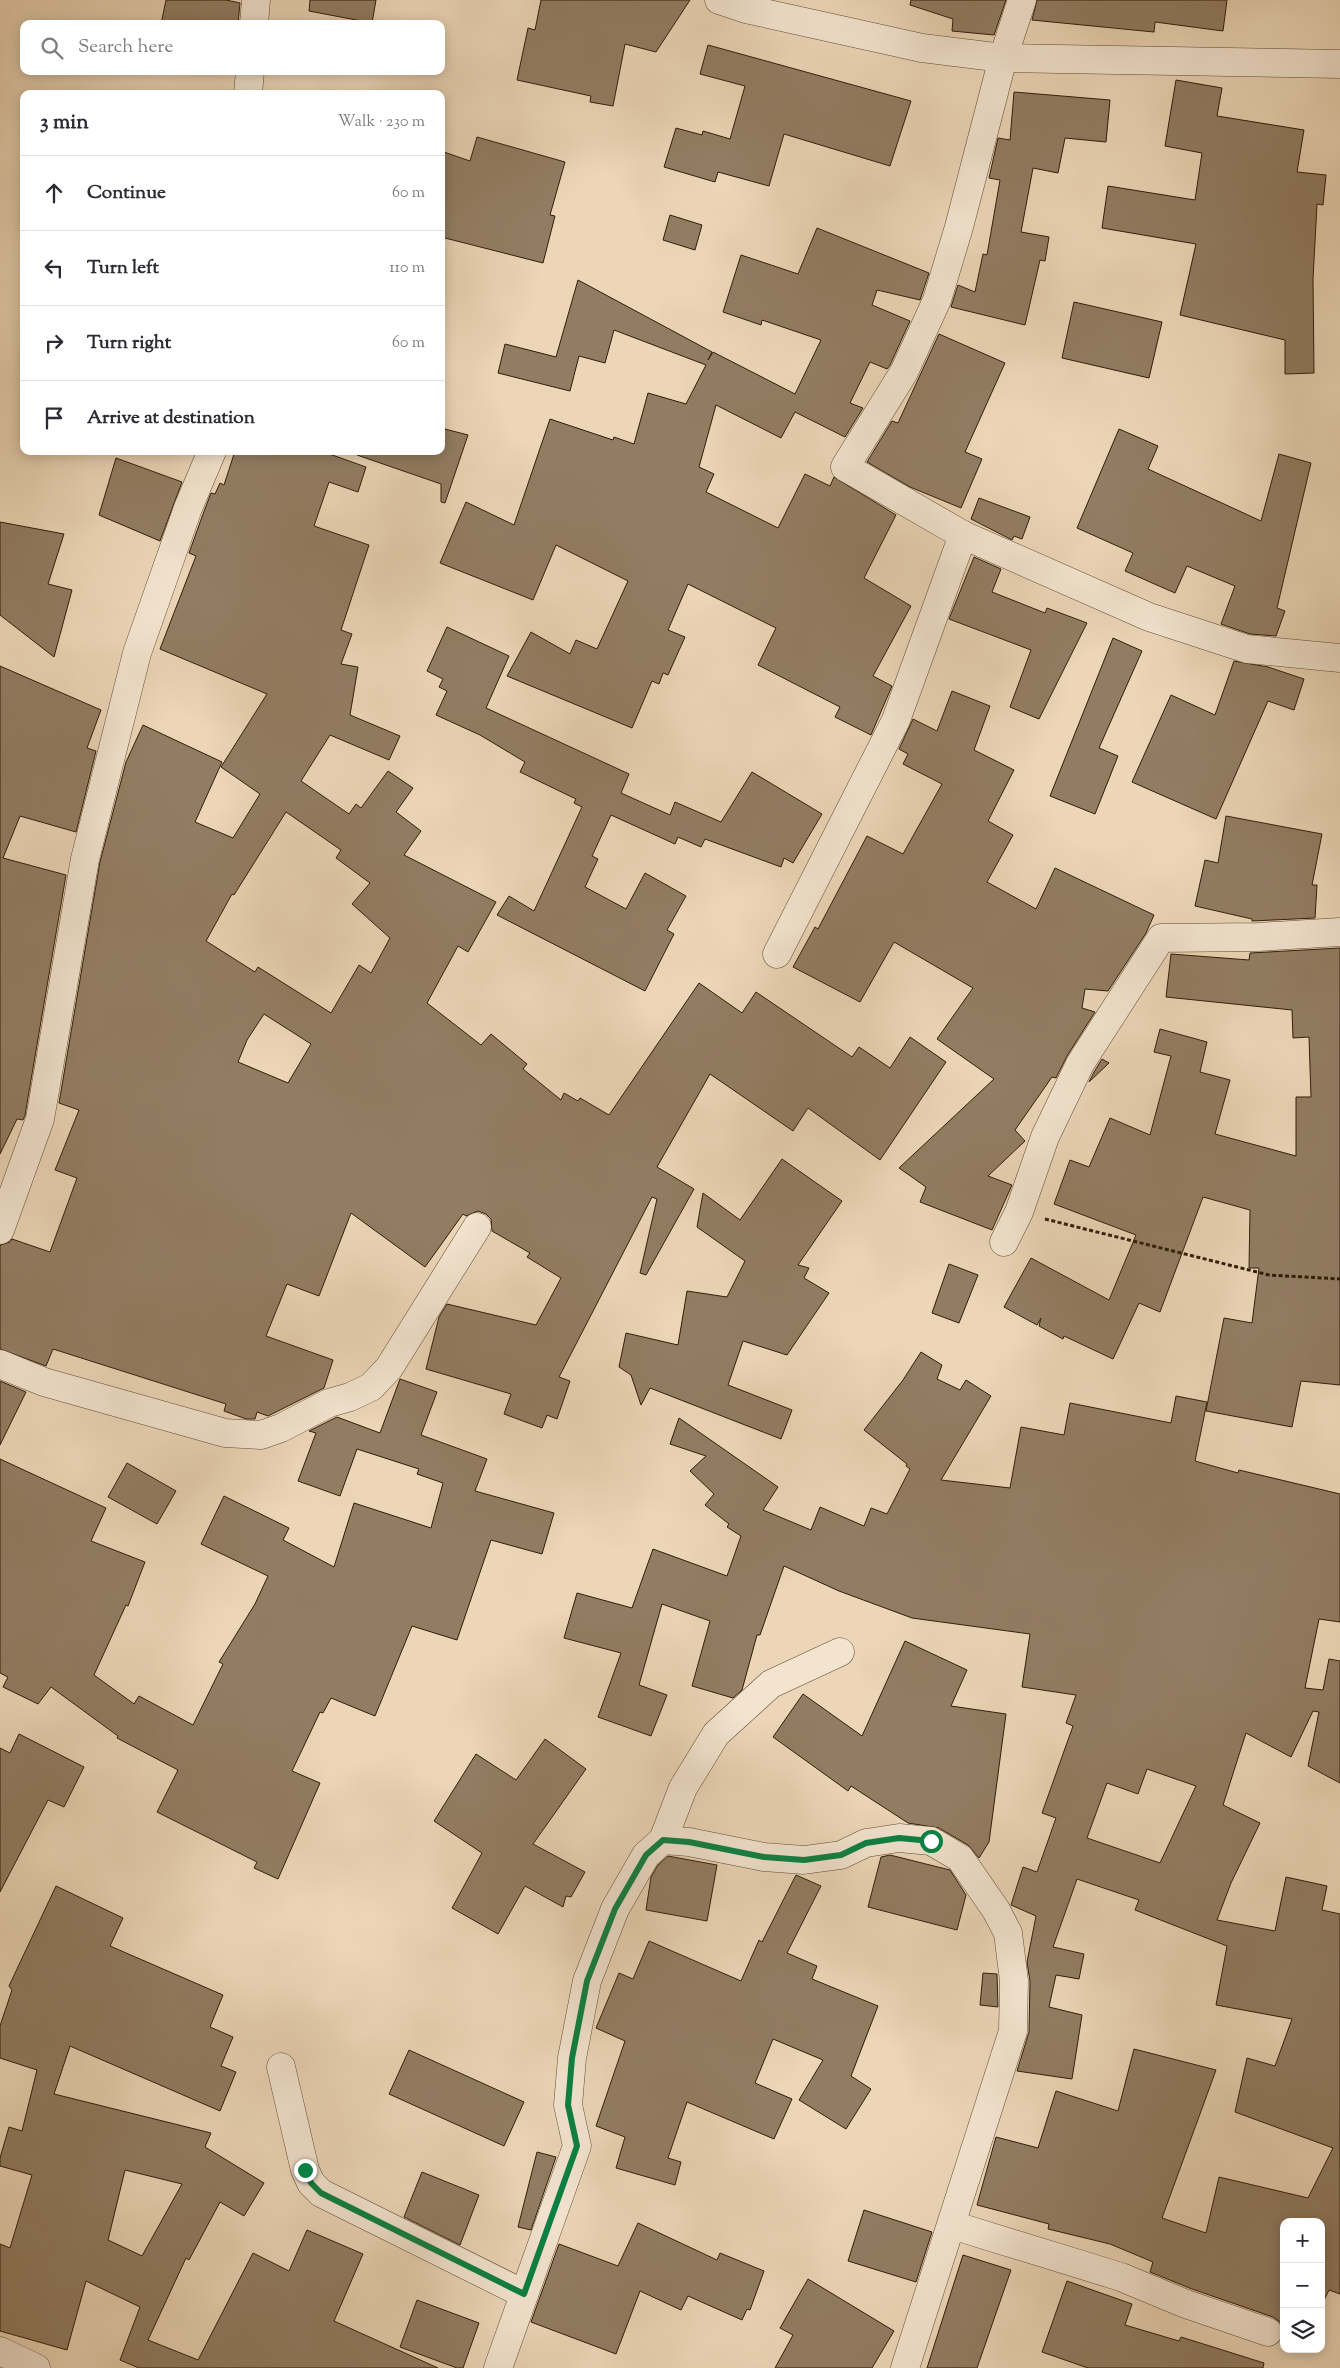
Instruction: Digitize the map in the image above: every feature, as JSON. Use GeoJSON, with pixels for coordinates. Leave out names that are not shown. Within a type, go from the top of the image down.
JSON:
{"type":"FeatureCollection","features":[{"type":"Feature","properties":{"kind":"street"},"geometry":{"type":"LineString","coordinates":[[254,20],[256,0]]}},
{"type":"Feature","properties":{"kind":"street"},"geometry":{"type":"LineString","coordinates":[[719,0],[746,9],[905,44],[1003,58],[1340,64]]}},
{"type":"Feature","properties":{"kind":"street"},"geometry":{"type":"LineString","coordinates":[[1022,0],[1003,58],[959,228],[937,300],[904,372],[845,466],[963,535],[1150,617],[1247,649],[1340,658]]}},
{"type":"Feature","properties":{"kind":"street"},"geometry":{"type":"LineString","coordinates":[[248,90],[250,75]]}},
{"type":"Feature","properties":{"kind":"street"},"geometry":{"type":"LineString","coordinates":[[0,1230],[40,1119],[86,859],[138,653],[188,508],[210,455]]}},
{"type":"Feature","properties":{"kind":"street"},"geometry":{"type":"LineString","coordinates":[[777,954],[896,720],[963,535]]}},
{"type":"Feature","properties":{"kind":"street"},"geometry":{"type":"LineString","coordinates":[[1004,1242],[1018,1212],[1045,1137],[1080,1064],[1161,938],[1258,937],[1340,932]]}},
{"type":"Feature","properties":{"kind":"street"},"geometry":{"type":"LineString","coordinates":[[0,1364],[44,1382],[226,1433],[261,1435],[281,1428],[329,1403],[371,1388],[389,1368],[477,1227]]}},
{"type":"Feature","properties":{"kind":"street"},"geometry":{"type":"LineString","coordinates":[[498,2368],[577,2146],[568,2105],[572,2058],[587,1981],[615,1909],[646,1855],[663,1840],[683,1788],[716,1734],[771,1684],[840,1652]]}},
{"type":"Feature","properties":{"kind":"street"},"geometry":{"type":"LineString","coordinates":[[663,1840],[689,1842],[764,1857],[804,1860],[841,1855],[866,1843],[899,1838],[931,1841],[960,1858],[996,1910],[1008,1933],[1014,1980],[1013,2031],[905,2368]]}},
{"type":"Feature","properties":{"kind":"street"},"geometry":{"type":"LineString","coordinates":[[281,2066],[305,2170],[311,2183],[321,2193],[524,2294]]}},
{"type":"Feature","properties":{"kind":"street"},"geometry":{"type":"LineString","coordinates":[[952,2225],[1121,2278],[1186,2304],[1268,2332]]}},
{"type":"Feature","properties":{"kind":"street"},"geometry":{"type":"LineString","coordinates":[[0,2351],[36,2368]]}},
{"type":"Feature","properties":{"kind":"path"},"geometry":{"type":"LineString","coordinates":[[1018,1212],[1269,1275],[1340,1279]]}},
{"type":"Feature","properties":{"kind":"building"},"geometry":{"type":"Polygon","coordinates":[[[166,0],[226,0],[240,3],[238,20],[162,20],[166,0]]]}},
{"type":"Feature","properties":{"kind":"building"},"geometry":{"type":"Polygon","coordinates":[[[310,0],[376,0],[373,20],[356,20],[309,11],[310,0]]]}},
{"type":"Feature","properties":{"kind":"building"},"geometry":{"type":"Polygon","coordinates":[[[541,0],[690,0],[656,52],[625,44],[613,106],[590,102],[591,96],[517,80],[528,28],[535,30],[541,0]]]}},
{"type":"Feature","properties":{"kind":"building"},"geometry":{"type":"Polygon","coordinates":[[[911,0],[1006,0],[994,35],[952,31],[953,19],[910,5],[911,0]]]}},
{"type":"Feature","properties":{"kind":"building"},"geometry":{"type":"Polygon","coordinates":[[[1037,0],[1227,0],[1223,31],[1155,22],[1154,32],[1032,20],[1037,0]]]}},
{"type":"Feature","properties":{"kind":"building"},"geometry":{"type":"Polygon","coordinates":[[[708,45],[911,101],[890,166],[784,134],[769,186],[718,172],[715,182],[664,167],[676,128],[702,135],[703,131],[730,139],[745,86],[700,74],[708,45]]]}},
{"type":"Feature","properties":{"kind":"building"},"geometry":{"type":"Polygon","coordinates":[[[1176,80],[1222,88],[1217,116],[1304,130],[1297,172],[1326,175],[1323,205],[1317,204],[1313,279],[1314,373],[1285,374],[1285,340],[1180,315],[1196,244],[1102,228],[1108,186],[1195,200],[1202,153],[1165,146],[1176,80]]]}},
{"type":"Feature","properties":{"kind":"building"},"geometry":{"type":"Polygon","coordinates":[[[1014,92],[1110,100],[1106,142],[1065,138],[1058,173],[1033,168],[1021,232],[1049,237],[1045,261],[1040,260],[1025,325],[951,307],[958,285],[975,292],[983,254],[987,255],[1000,180],[989,178],[998,138],[1010,140],[1014,92]]]}},
{"type":"Feature","properties":{"kind":"building"},"geometry":{"type":"Polygon","coordinates":[[[477,137],[565,162],[550,215],[555,216],[543,263],[445,238],[445,152],[470,161],[477,137]]]}},
{"type":"Feature","properties":{"kind":"building"},"geometry":{"type":"Polygon","coordinates":[[[670,215],[702,225],[695,250],[663,240],[670,215]]]}},
{"type":"Feature","properties":{"kind":"building"},"geometry":{"type":"Polygon","coordinates":[[[817,228],[929,273],[920,300],[877,290],[872,305],[910,321],[890,365],[887,369],[870,362],[850,403],[863,408],[845,437],[795,412],[781,438],[716,405],[699,467],[714,474],[706,492],[778,528],[805,474],[830,486],[834,477],[896,515],[864,578],[911,606],[873,676],[892,686],[871,735],[835,717],[840,707],[758,665],[776,628],[688,584],[668,630],[685,637],[668,675],[663,673],[659,684],[652,681],[632,728],[507,676],[531,632],[570,654],[576,640],[597,649],[628,581],[556,545],[533,600],[440,563],[466,502],[514,525],[550,419],[613,440],[614,437],[634,444],[648,393],[686,404],[706,365],[614,330],[605,363],[579,356],[570,391],[498,373],[505,344],[556,357],[578,280],[712,352],[708,360],[713,352],[795,394],[821,340],[762,320],[761,325],[723,312],[741,255],[798,274],[817,228]]]}},
{"type":"Feature","properties":{"kind":"building"},"geometry":{"type":"Polygon","coordinates":[[[1074,302],[1162,322],[1149,378],[1062,358],[1074,302]]]}},
{"type":"Feature","properties":{"kind":"building"},"geometry":{"type":"Polygon","coordinates":[[[939,334],[1005,363],[965,452],[982,459],[961,508],[910,487],[867,462],[892,421],[898,423],[939,334]]]}},
{"type":"Feature","properties":{"kind":"building"},"geometry":{"type":"Polygon","coordinates":[[[445,429],[468,435],[445,503],[441,502],[441,484],[357,455],[445,455],[445,429]]]}},
{"type":"Feature","properties":{"kind":"building"},"geometry":{"type":"Polygon","coordinates":[[[1119,429],[1158,446],[1148,469],[1261,521],[1279,454],[1311,463],[1277,608],[1285,611],[1276,636],[1250,634],[1221,624],[1235,586],[1187,566],[1175,593],[1125,571],[1133,553],[1077,528],[1119,429]]]}},
{"type":"Feature","properties":{"kind":"building"},"geometry":{"type":"Polygon","coordinates":[[[234,455],[332,455],[366,467],[358,492],[329,482],[314,526],[369,545],[341,630],[352,634],[341,664],[358,667],[350,715],[400,736],[389,760],[330,735],[301,781],[349,814],[356,804],[361,808],[388,771],[413,788],[396,812],[421,831],[404,855],[496,902],[468,952],[458,946],[427,1003],[481,1045],[491,1034],[527,1064],[523,1069],[561,1100],[564,1093],[578,1101],[580,1098],[609,1115],[699,983],[742,1013],[756,992],[852,1057],[859,1047],[890,1068],[910,1037],[946,1062],[880,1160],[808,1108],[793,1131],[710,1074],[657,1167],[694,1189],[646,1275],[640,1273],[657,1199],[652,1197],[559,1377],[570,1381],[557,1419],[547,1415],[542,1428],[504,1414],[511,1394],[426,1369],[439,1317],[447,1304],[536,1325],[561,1278],[527,1257],[530,1253],[492,1231],[491,1219],[486,1214],[478,1211],[466,1216],[463,1214],[425,1267],[351,1213],[319,1296],[287,1284],[266,1336],[333,1360],[324,1388],[268,1416],[257,1412],[255,1419],[246,1419],[224,1411],[226,1404],[53,1349],[46,1366],[0,1349],[0,1245],[10,1242],[12,1239],[50,1252],[77,1178],[55,1170],[79,1110],[59,1103],[100,862],[126,762],[143,725],[222,762],[195,822],[233,838],[260,794],[221,767],[267,694],[160,649],[196,556],[189,553],[211,493],[215,494],[220,483],[224,485],[234,455]],[[286,812],[234,895],[232,894],[206,941],[255,972],[258,967],[331,1013],[359,965],[371,973],[390,938],[352,904],[370,883],[336,858],[341,850],[286,812]],[[264,1014],[247,1040],[238,1062],[288,1083],[311,1044],[264,1014]]]}},
{"type":"Feature","properties":{"kind":"building"},"geometry":{"type":"Polygon","coordinates":[[[116,458],[182,482],[160,541],[99,515],[116,458]]]}},
{"type":"Feature","properties":{"kind":"building"},"geometry":{"type":"Polygon","coordinates":[[[979,498],[1030,517],[1022,539],[1014,536],[1012,540],[971,519],[979,498]]]}},
{"type":"Feature","properties":{"kind":"building"},"geometry":{"type":"Polygon","coordinates":[[[0,522],[64,534],[48,584],[72,590],[54,657],[0,615],[0,522]]]}},
{"type":"Feature","properties":{"kind":"building"},"geometry":{"type":"Polygon","coordinates":[[[974,557],[1001,569],[992,592],[1045,613],[1047,608],[1087,623],[1039,719],[1010,707],[1031,650],[949,619],[974,557]]]}},
{"type":"Feature","properties":{"kind":"building"},"geometry":{"type":"Polygon","coordinates":[[[447,627],[509,656],[486,708],[629,774],[621,793],[670,815],[675,802],[721,822],[752,772],[822,814],[793,863],[784,858],[781,867],[705,839],[701,847],[678,837],[675,844],[611,815],[592,856],[598,859],[585,887],[626,909],[645,873],[686,896],[667,930],[674,934],[645,991],[497,915],[509,896],[534,911],[582,807],[574,803],[576,799],[520,772],[525,762],[480,735],[436,715],[447,691],[439,687],[443,679],[427,671],[447,627]]]}},
{"type":"Feature","properties":{"kind":"building"},"geometry":{"type":"Polygon","coordinates":[[[1113,638],[1142,651],[1099,748],[1118,756],[1095,814],[1050,796],[1113,638]]]}},
{"type":"Feature","properties":{"kind":"building"},"geometry":{"type":"Polygon","coordinates":[[[1234,661],[1268,667],[1304,679],[1294,710],[1268,701],[1216,819],[1132,782],[1171,695],[1215,715],[1234,661]]]}},
{"type":"Feature","properties":{"kind":"building"},"geometry":{"type":"Polygon","coordinates":[[[0,666],[101,710],[87,748],[96,751],[76,832],[20,816],[3,858],[66,875],[25,1115],[23,1120],[17,1119],[0,1154],[0,666]]]}},
{"type":"Feature","properties":{"kind":"building"},"geometry":{"type":"Polygon","coordinates":[[[952,691],[990,706],[974,750],[1014,770],[988,821],[1013,835],[987,882],[1036,909],[1055,868],[1154,915],[1146,933],[1108,991],[1085,989],[1082,1008],[1095,1012],[1067,1056],[1056,1078],[1052,1077],[1015,1130],[1025,1141],[988,1176],[1012,1185],[992,1230],[920,1202],[926,1187],[899,1168],[994,1079],[937,1039],[973,988],[894,942],[860,1002],[793,967],[815,927],[818,929],[867,836],[903,854],[942,784],[903,764],[908,754],[899,749],[913,719],[937,731],[952,691]]]}},
{"type":"Feature","properties":{"kind":"building"},"geometry":{"type":"Polygon","coordinates":[[[1226,816],[1322,834],[1312,885],[1317,885],[1315,918],[1252,921],[1252,919],[1195,906],[1205,860],[1218,863],[1226,816]]]}},
{"type":"Feature","properties":{"kind":"building"},"geometry":{"type":"Polygon","coordinates":[[[1340,948],[1340,1385],[1301,1381],[1292,1427],[1206,1411],[1224,1318],[1252,1323],[1259,1268],[1249,1268],[1250,1210],[1203,1197],[1160,1312],[1139,1303],[1113,1359],[1064,1336],[1063,1339],[1039,1326],[1041,1318],[1037,1325],[1004,1307],[1031,1258],[1109,1300],[1136,1235],[1054,1204],[1070,1160],[1089,1167],[1110,1118],[1150,1135],[1171,1056],[1154,1052],[1160,1029],[1207,1042],[1200,1072],[1230,1080],[1215,1134],[1296,1156],[1296,1097],[1311,1097],[1309,1037],[1293,1038],[1292,1010],[1166,997],[1171,954],[1249,960],[1250,953],[1340,948]]]}},
{"type":"Feature","properties":{"kind":"building"},"geometry":{"type":"Polygon","coordinates":[[[1102,1059],[1109,1063],[1089,1082],[1094,1072],[1102,1059]]]}},
{"type":"Feature","properties":{"kind":"building"},"geometry":{"type":"Polygon","coordinates":[[[782,1159],[842,1201],[798,1265],[809,1268],[804,1278],[829,1293],[787,1355],[743,1341],[728,1385],[792,1410],[781,1439],[650,1388],[641,1405],[631,1375],[619,1367],[626,1333],[678,1345],[687,1291],[727,1297],[745,1261],[697,1227],[703,1193],[740,1220],[782,1159]]]}},
{"type":"Feature","properties":{"kind":"building"},"geometry":{"type":"Polygon","coordinates":[[[949,1264],[978,1275],[959,1323],[932,1313],[949,1264]]]}},
{"type":"Feature","properties":{"kind":"building"},"geometry":{"type":"Polygon","coordinates":[[[921,1352],[942,1365],[937,1379],[960,1390],[966,1380],[991,1396],[941,1480],[1010,1488],[1021,1427],[1064,1435],[1070,1403],[1171,1423],[1176,1396],[1207,1402],[1195,1461],[1238,1473],[1239,1470],[1340,1494],[1340,1622],[1319,1619],[1305,1688],[1323,1690],[1329,1659],[1340,1661],[1340,1783],[1308,1766],[1319,1712],[1313,1711],[1291,1757],[1246,1733],[1223,1805],[1260,1823],[1231,1883],[1217,1920],[1275,1931],[1286,1877],[1327,1886],[1322,1910],[1340,1914],[1340,2294],[1329,2290],[1325,2298],[1325,2218],[1280,2218],[1280,2322],[1273,2317],[1192,2289],[1150,2272],[1153,2262],[1110,2244],[1048,2229],[1049,2224],[977,2205],[996,2137],[1038,2148],[1056,2091],[1118,2111],[1134,2049],[1216,2070],[1162,2218],[1206,2233],[1219,2177],[1308,2198],[1333,2148],[1235,2112],[1247,2058],[1275,2066],[1292,2019],[1216,2005],[1227,1946],[1135,1910],[1139,1900],[1077,1879],[1053,1947],[1084,1954],[1079,1979],[1056,1975],[1049,2007],[1082,2015],[1072,2079],[1017,2071],[1029,2032],[1030,1981],[1027,1962],[1036,1916],[1011,1905],[1023,1867],[1037,1872],[1056,1818],[1042,1813],[1073,1726],[1066,1723],[1076,1695],[1022,1687],[1030,1634],[912,1618],[839,1591],[784,1566],[760,1635],[757,1635],[742,1690],[733,1698],[692,1686],[710,1621],[662,1604],[639,1685],[667,1695],[651,1736],[598,1717],[621,1653],[564,1638],[577,1593],[632,1608],[653,1549],[727,1576],[741,1536],[727,1527],[729,1524],[705,1505],[714,1494],[690,1471],[706,1456],[670,1444],[679,1418],[778,1487],[763,1510],[811,1530],[820,1507],[864,1526],[871,1508],[887,1514],[910,1469],[906,1466],[907,1464],[864,1430],[903,1380],[921,1352]],[[1147,1769],[1138,1794],[1107,1783],[1087,1838],[1160,1863],[1196,1786],[1147,1769]]]}},
{"type":"Feature","properties":{"kind":"building"},"geometry":{"type":"Polygon","coordinates":[[[400,1379],[437,1392],[421,1435],[487,1459],[475,1491],[554,1513],[542,1554],[491,1540],[457,1640],[412,1626],[375,1716],[331,1698],[323,1713],[320,1712],[292,1771],[320,1783],[278,1879],[254,1868],[257,1862],[157,1812],[178,1770],[117,1738],[118,1736],[51,1687],[38,1704],[3,1687],[8,1677],[0,1673],[0,1459],[106,1508],[91,1541],[145,1562],[128,1606],[126,1605],[94,1675],[134,1704],[139,1696],[193,1725],[223,1664],[219,1662],[255,1604],[268,1576],[201,1544],[224,1496],[289,1528],[283,1540],[334,1567],[354,1503],[431,1528],[443,1483],[417,1474],[419,1469],[357,1449],[340,1496],[298,1481],[316,1433],[309,1431],[337,1417],[380,1433],[400,1379]]]}},
{"type":"Feature","properties":{"kind":"building"},"geometry":{"type":"Polygon","coordinates":[[[0,1381],[26,1392],[0,1445],[0,1381]]]}},
{"type":"Feature","properties":{"kind":"building"},"geometry":{"type":"Polygon","coordinates":[[[127,1463],[176,1491],[157,1524],[108,1497],[127,1463]]]}},
{"type":"Feature","properties":{"kind":"building"},"geometry":{"type":"Polygon","coordinates":[[[905,1641],[967,1670],[951,1706],[1006,1714],[989,1842],[979,1858],[968,1845],[939,1828],[908,1823],[851,1786],[848,1791],[773,1737],[803,1694],[862,1736],[905,1641]]]}},
{"type":"Feature","properties":{"kind":"building"},"geometry":{"type":"Polygon","coordinates":[[[19,1734],[84,1767],[64,1807],[48,1800],[0,1892],[0,1748],[10,1753],[19,1734]]]}},
{"type":"Feature","properties":{"kind":"building"},"geometry":{"type":"Polygon","coordinates":[[[545,1739],[586,1769],[533,1844],[585,1872],[571,1897],[566,1896],[563,1907],[525,1886],[498,1934],[452,1908],[482,1853],[434,1821],[476,1754],[516,1780],[545,1739]]]}},
{"type":"Feature","properties":{"kind":"building"},"geometry":{"type":"Polygon","coordinates":[[[890,1855],[950,1870],[966,1895],[957,1930],[868,1907],[881,1857],[890,1855]]]}},
{"type":"Feature","properties":{"kind":"building"},"geometry":{"type":"Polygon","coordinates":[[[668,1856],[717,1865],[707,1921],[646,1910],[651,1877],[658,1865],[668,1856]]]}},
{"type":"Feature","properties":{"kind":"building"},"geometry":{"type":"Polygon","coordinates":[[[796,1875],[821,1886],[787,1953],[817,1966],[812,1979],[878,2006],[851,2076],[871,2089],[846,2129],[799,2100],[823,2060],[773,2039],[755,2083],[792,2099],[774,2139],[687,2102],[668,2158],[681,2162],[675,2185],[616,2168],[625,2137],[596,2126],[625,2041],[596,2028],[619,1973],[633,1979],[649,1941],[741,1981],[759,1940],[762,1942],[796,1875]]]}},
{"type":"Feature","properties":{"kind":"building"},"geometry":{"type":"Polygon","coordinates":[[[56,1886],[123,1918],[110,1946],[223,1995],[210,2027],[233,2037],[221,2066],[236,2072],[220,2111],[70,2046],[54,2094],[211,2133],[205,2147],[264,2183],[244,2216],[220,2202],[189,2260],[186,2258],[148,2340],[198,2360],[253,2253],[289,2271],[307,2230],[363,2254],[334,2321],[438,2368],[139,2368],[120,2360],[140,2307],[86,2281],[67,2350],[0,2331],[0,2244],[10,2248],[32,2175],[0,2166],[0,2158],[9,2127],[22,2131],[37,2070],[0,2058],[0,2026],[12,1990],[9,1986],[56,1886]],[[125,2170],[108,2240],[142,2256],[182,2184],[125,2170]]]}},
{"type":"Feature","properties":{"kind":"building"},"geometry":{"type":"Polygon","coordinates":[[[983,1973],[997,1974],[998,2007],[980,2005],[983,1973]]]}},
{"type":"Feature","properties":{"kind":"building"},"geometry":{"type":"Polygon","coordinates":[[[409,2050],[524,2102],[504,2146],[389,2094],[409,2050]]]}},
{"type":"Feature","properties":{"kind":"building"},"geometry":{"type":"Polygon","coordinates":[[[537,2152],[556,2157],[531,2230],[518,2227],[537,2152]]]}},
{"type":"Feature","properties":{"kind":"building"},"geometry":{"type":"Polygon","coordinates":[[[422,2172],[479,2195],[460,2245],[404,2217],[422,2172]]]}},
{"type":"Feature","properties":{"kind":"building"},"geometry":{"type":"Polygon","coordinates":[[[864,2210],[932,2232],[916,2282],[848,2261],[864,2210]]]}},
{"type":"Feature","properties":{"kind":"building"},"geometry":{"type":"Polygon","coordinates":[[[638,2223],[717,2260],[720,2253],[764,2271],[750,2310],[747,2309],[742,2320],[688,2296],[681,2310],[640,2291],[616,2354],[531,2322],[559,2244],[618,2266],[638,2223]]]}},
{"type":"Feature","properties":{"kind":"building"},"geometry":{"type":"Polygon","coordinates":[[[963,2255],[1011,2270],[977,2368],[927,2368],[963,2255]]]}},
{"type":"Feature","properties":{"kind":"building"},"geometry":{"type":"Polygon","coordinates":[[[808,2279],[894,2331],[872,2368],[775,2368],[793,2335],[780,2328],[808,2279]]]}},
{"type":"Feature","properties":{"kind":"building"},"geometry":{"type":"Polygon","coordinates":[[[1067,2281],[1132,2304],[1125,2325],[1179,2341],[1181,2337],[1264,2363],[1263,2368],[1088,2368],[1042,2352],[1067,2281]]]}},
{"type":"Feature","properties":{"kind":"building"},"geometry":{"type":"Polygon","coordinates":[[[417,2300],[479,2323],[463,2368],[457,2368],[400,2347],[417,2300]]]}},
{"type":"Feature","properties":{"kind":"route"},"geometry":{"type":"LineString","coordinates":[[305,2170],[311,2183],[321,2193],[524,2294],[577,2146],[568,2105],[572,2058],[587,1981],[615,1909],[646,1855],[663,1840],[689,1842],[764,1857],[804,1860],[841,1855],[866,1843],[899,1838],[931,1841]]}}]}
